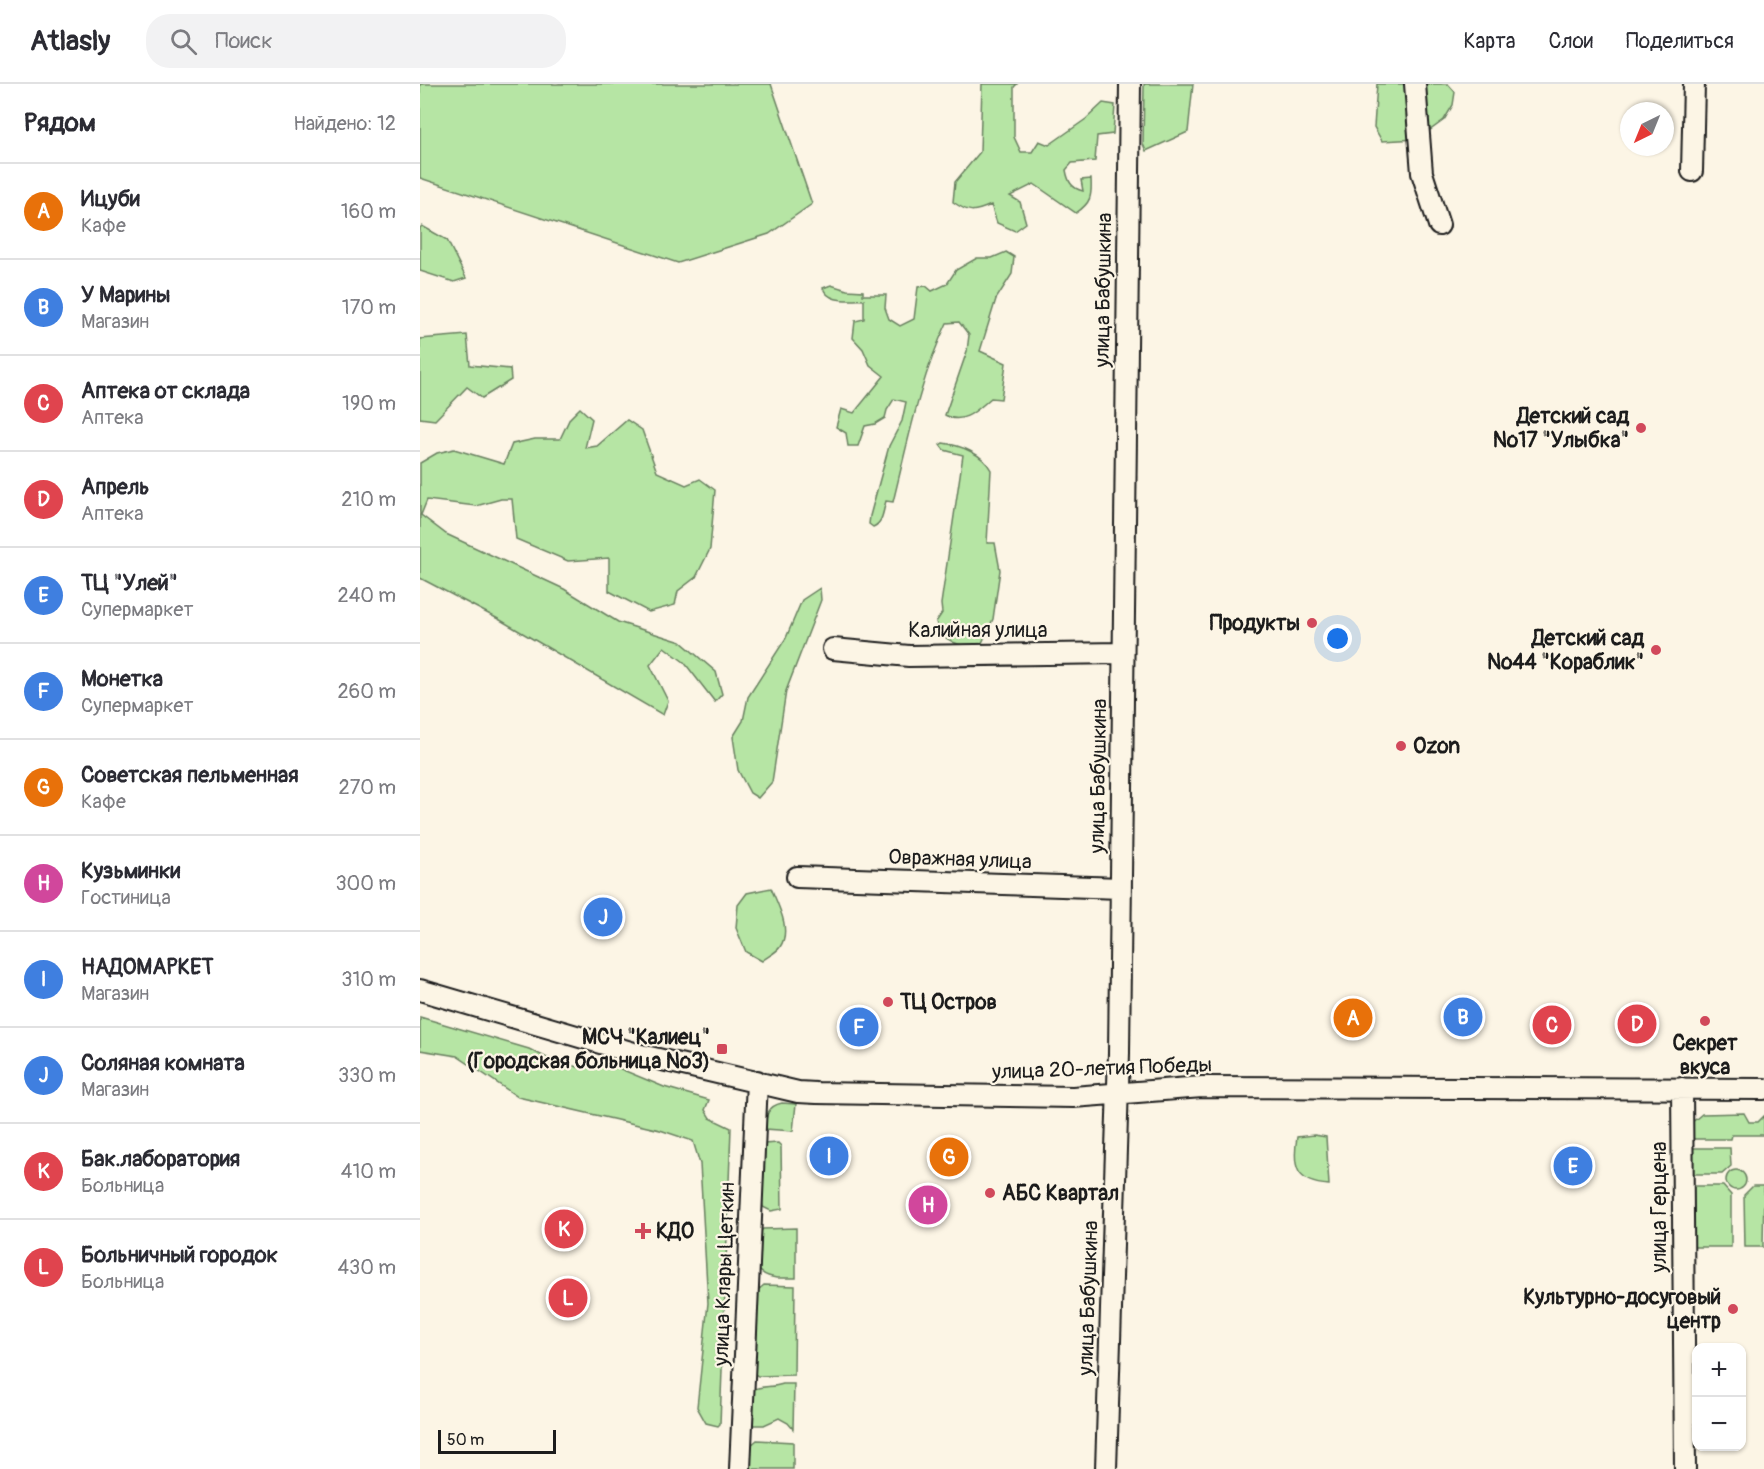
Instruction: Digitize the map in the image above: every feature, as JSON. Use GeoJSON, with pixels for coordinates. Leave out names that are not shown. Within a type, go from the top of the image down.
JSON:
{"type":"FeatureCollection","features":[{"type":"Feature","properties":{"kind":"street","name":"улица Бабушкина"},"geometry":{"type":"LineString","coordinates":[[1106,1469],[1119,1095],[1130,84]]}},
{"type":"Feature","properties":{"kind":"street"},"geometry":{"type":"LineString","coordinates":[[1415,84],[1422,172],[1439,225]]}},
{"type":"Feature","properties":{"kind":"street"},"geometry":{"type":"LineString","coordinates":[[1692,171],[1694,84]]}},
{"type":"Feature","properties":{"kind":"street","name":"Калийная улица"},"geometry":{"type":"LineString","coordinates":[[833,649],[909,656],[1123,653]]}},
{"type":"Feature","properties":{"kind":"street","name":"Овражная улица"},"geometry":{"type":"LineString","coordinates":[[797,876],[1121,888]]}},
{"type":"Feature","properties":{"kind":"street","name":"улица 20-летия Победы"},"geometry":{"type":"LineString","coordinates":[[420,990],[640,1055],[798,1092],[1061,1097],[1119,1095],[1202,1087],[1764,1089]]}},
{"type":"Feature","properties":{"kind":"street","name":"улица Клары Цеткин"},"geometry":{"type":"LineString","coordinates":[[740,1469],[757,1082]]}},
{"type":"Feature","properties":{"kind":"street","name":"улица Герцена"},"geometry":{"type":"LineString","coordinates":[[1682,1088],[1685,1469]]}},
{"type":"Feature","properties":{"kind":"green space"},"geometry":{"type":"Polygon","coordinates":[[[420,84],[771,84],[812,204],[769,234],[678,263],[420,178],[420,84]]]}},
{"type":"Feature","properties":{"kind":"green space"},"geometry":{"type":"Polygon","coordinates":[[[982,84],[1017,84],[1014,87],[1014,137],[1021,152],[1032,152],[1039,141],[1049,145],[1086,119],[1103,103],[1115,105],[1113,134],[1097,136],[1095,161],[1072,163],[1066,170],[1071,184],[1079,190],[1083,191],[1081,180],[1091,179],[1090,199],[1085,206],[1076,213],[1034,184],[1010,196],[1020,202],[1026,223],[1015,231],[997,223],[991,205],[971,211],[953,202],[955,182],[980,152],[982,84]]]}},
{"type":"Feature","properties":{"kind":"green space"},"geometry":{"type":"Polygon","coordinates":[[[1144,84],[1193,84],[1188,132],[1146,151],[1143,144],[1144,84]]]}},
{"type":"Feature","properties":{"kind":"green space"},"geometry":{"type":"Polygon","coordinates":[[[1377,84],[1448,84],[1455,92],[1453,105],[1444,120],[1418,139],[1382,141],[1374,127],[1377,84]]]}},
{"type":"Feature","properties":{"kind":"green space"},"geometry":{"type":"Polygon","coordinates":[[[422,226],[447,240],[466,278],[454,282],[420,271],[420,228],[422,226]]]}},
{"type":"Feature","properties":{"kind":"green space"},"geometry":{"type":"Polygon","coordinates":[[[1006,252],[1014,257],[1012,274],[996,299],[980,351],[1006,363],[1001,399],[991,398],[970,415],[958,419],[945,415],[967,351],[969,335],[959,322],[947,323],[922,388],[893,502],[886,501],[881,520],[873,527],[869,524],[870,516],[889,446],[902,421],[906,402],[894,399],[885,418],[875,424],[865,426],[858,446],[848,446],[846,433],[836,427],[841,409],[854,413],[884,376],[870,365],[863,349],[853,338],[855,321],[864,319],[864,300],[835,299],[823,288],[831,285],[847,290],[863,291],[863,295],[886,295],[885,308],[889,319],[900,326],[914,319],[918,287],[926,286],[932,291],[947,284],[956,270],[977,258],[992,258],[1006,252]]]}},
{"type":"Feature","properties":{"kind":"green space"},"geometry":{"type":"Polygon","coordinates":[[[467,335],[470,365],[510,369],[511,380],[482,398],[467,387],[435,420],[420,418],[420,339],[467,335]]]}},
{"type":"Feature","properties":{"kind":"green space"},"geometry":{"type":"Polygon","coordinates":[[[580,408],[592,419],[585,448],[597,446],[627,420],[642,430],[657,472],[686,485],[700,479],[715,490],[710,549],[696,577],[678,591],[675,605],[649,612],[609,591],[609,558],[568,561],[516,539],[512,499],[501,499],[476,506],[427,500],[421,515],[446,534],[564,589],[618,622],[681,642],[716,672],[722,694],[715,702],[684,662],[664,647],[650,665],[668,701],[663,715],[502,621],[420,578],[420,463],[437,453],[454,449],[504,464],[512,444],[535,439],[560,439],[570,418],[580,408]]]}},
{"type":"Feature","properties":{"kind":"green space"},"geometry":{"type":"Polygon","coordinates":[[[943,443],[970,451],[983,459],[991,470],[987,543],[995,543],[1000,570],[993,619],[981,645],[960,644],[947,639],[936,622],[942,613],[941,604],[963,455],[944,450],[940,445],[943,443]]]}},
{"type":"Feature","properties":{"kind":"green space"},"geometry":{"type":"Polygon","coordinates":[[[820,588],[821,600],[786,691],[772,782],[758,798],[750,793],[738,770],[733,737],[743,721],[748,697],[786,638],[802,600],[820,588]]]}},
{"type":"Feature","properties":{"kind":"green space"},"geometry":{"type":"Polygon","coordinates":[[[771,888],[783,918],[785,933],[779,949],[762,961],[746,952],[736,928],[738,905],[747,893],[771,888]]]}},
{"type":"Feature","properties":{"kind":"green space"},"geometry":{"type":"Polygon","coordinates":[[[420,1017],[529,1049],[553,1061],[582,1068],[611,1065],[664,1087],[709,1100],[705,1110],[710,1118],[731,1128],[720,1424],[718,1426],[706,1423],[697,1407],[708,1303],[700,1164],[693,1141],[660,1130],[518,1097],[457,1056],[420,1050],[420,1017]]]}},
{"type":"Feature","properties":{"kind":"green space"},"geometry":{"type":"Polygon","coordinates":[[[782,1103],[796,1104],[793,1131],[765,1129],[770,1109],[782,1103]]]}},
{"type":"Feature","properties":{"kind":"green space"},"geometry":{"type":"Polygon","coordinates":[[[1744,1113],[1749,1122],[1758,1122],[1764,1116],[1764,1135],[1732,1135],[1731,1139],[1689,1139],[1690,1124],[1702,1114],[1744,1113]]]}},
{"type":"Feature","properties":{"kind":"green space"},"geometry":{"type":"Polygon","coordinates":[[[1314,1135],[1326,1137],[1329,1185],[1309,1181],[1303,1177],[1296,1165],[1297,1137],[1314,1135]]]}},
{"type":"Feature","properties":{"kind":"green space"},"geometry":{"type":"Polygon","coordinates":[[[778,1143],[781,1146],[782,1209],[771,1211],[763,1207],[762,1202],[763,1144],[778,1143]]]}},
{"type":"Feature","properties":{"kind":"green space"},"geometry":{"type":"Polygon","coordinates":[[[1692,1148],[1730,1148],[1731,1166],[1722,1174],[1693,1174],[1692,1148]]]}},
{"type":"Feature","properties":{"kind":"green space"},"geometry":{"type":"Polygon","coordinates":[[[1736,1170],[1743,1173],[1746,1180],[1743,1187],[1736,1190],[1729,1187],[1726,1180],[1729,1173],[1736,1170]]]}},
{"type":"Feature","properties":{"kind":"green space"},"geometry":{"type":"Polygon","coordinates":[[[1693,1186],[1723,1186],[1731,1195],[1731,1247],[1692,1247],[1693,1186]]]}},
{"type":"Feature","properties":{"kind":"green space"},"geometry":{"type":"Polygon","coordinates":[[[1753,1186],[1764,1186],[1763,1247],[1745,1247],[1744,1195],[1753,1186]]]}},
{"type":"Feature","properties":{"kind":"green space"},"geometry":{"type":"Polygon","coordinates":[[[796,1228],[796,1278],[775,1278],[762,1273],[758,1269],[759,1233],[763,1229],[796,1228]]]}},
{"type":"Feature","properties":{"kind":"green space"},"geometry":{"type":"Polygon","coordinates":[[[764,1285],[795,1286],[794,1375],[758,1376],[755,1374],[757,1291],[764,1285]]]}},
{"type":"Feature","properties":{"kind":"green space"},"geometry":{"type":"Polygon","coordinates":[[[794,1384],[793,1429],[779,1418],[764,1425],[752,1425],[752,1390],[794,1384]]]}},
{"type":"Feature","properties":{"kind":"green space"},"geometry":{"type":"Polygon","coordinates":[[[757,1440],[793,1442],[793,1469],[749,1469],[750,1446],[757,1440]]]}},
{"type":"Feature","properties":{"kind":"place","name":"Детский сад №17 \"Улыбка\""},"geometry":{"type":"Point","coordinates":[1641,428]}},
{"type":"Feature","properties":{"kind":"place","name":"Продукты"},"geometry":{"type":"Point","coordinates":[1312,623]}},
{"type":"Feature","properties":{"kind":"place","name":"Детский сад №44 \"Кораблик\""},"geometry":{"type":"Point","coordinates":[1656,650]}},
{"type":"Feature","properties":{"kind":"place","name":"Ozon"},"geometry":{"type":"Point","coordinates":[1401,746]}},
{"type":"Feature","properties":{"kind":"place","name":"Соляная комната"},"geometry":{"type":"Point","coordinates":[603,917]}},
{"type":"Feature","properties":{"kind":"place","name":"ТЦ Остров"},"geometry":{"type":"Point","coordinates":[888,1002]}},
{"type":"Feature","properties":{"kind":"place","name":"У Марины"},"geometry":{"type":"Point","coordinates":[1463,1017]}},
{"type":"Feature","properties":{"kind":"place","name":"Ицуби"},"geometry":{"type":"Point","coordinates":[1353,1018]}},
{"type":"Feature","properties":{"kind":"place","name":"Секрет вкуса"},"geometry":{"type":"Point","coordinates":[1705,1021]}},
{"type":"Feature","properties":{"kind":"place","name":"Апрель"},"geometry":{"type":"Point","coordinates":[1637,1024]}},
{"type":"Feature","properties":{"kind":"place","name":"Аптека от склада"},"geometry":{"type":"Point","coordinates":[1552,1025]}},
{"type":"Feature","properties":{"kind":"place","name":"Монетка"},"geometry":{"type":"Point","coordinates":[859,1027]}},
{"type":"Feature","properties":{"kind":"place","name":"МСЧ \"Калиец\" (Городская больница №3)"},"geometry":{"type":"Point","coordinates":[722,1049]}},
{"type":"Feature","properties":{"kind":"place","name":"НАДОМАРКЕТ"},"geometry":{"type":"Point","coordinates":[829,1156]}},
{"type":"Feature","properties":{"kind":"place","name":"Советская пельменная"},"geometry":{"type":"Point","coordinates":[949,1157]}},
{"type":"Feature","properties":{"kind":"place","name":"ТЦ \"Улей\""},"geometry":{"type":"Point","coordinates":[1573,1166]}},
{"type":"Feature","properties":{"kind":"place","name":"АБС Квартал"},"geometry":{"type":"Point","coordinates":[990,1193]}},
{"type":"Feature","properties":{"kind":"place","name":"Кузьминки"},"geometry":{"type":"Point","coordinates":[928,1205]}},
{"type":"Feature","properties":{"kind":"place","name":"Бак.лаборатория"},"geometry":{"type":"Point","coordinates":[564,1229]}},
{"type":"Feature","properties":{"kind":"place","name":"КДО"},"geometry":{"type":"Point","coordinates":[643,1231]}},
{"type":"Feature","properties":{"kind":"place","name":"Больничный городок"},"geometry":{"type":"Point","coordinates":[568,1298]}},
{"type":"Feature","properties":{"kind":"place","name":"Культурно-досуговый центр"},"geometry":{"type":"Point","coordinates":[1733,1309]}}]}
